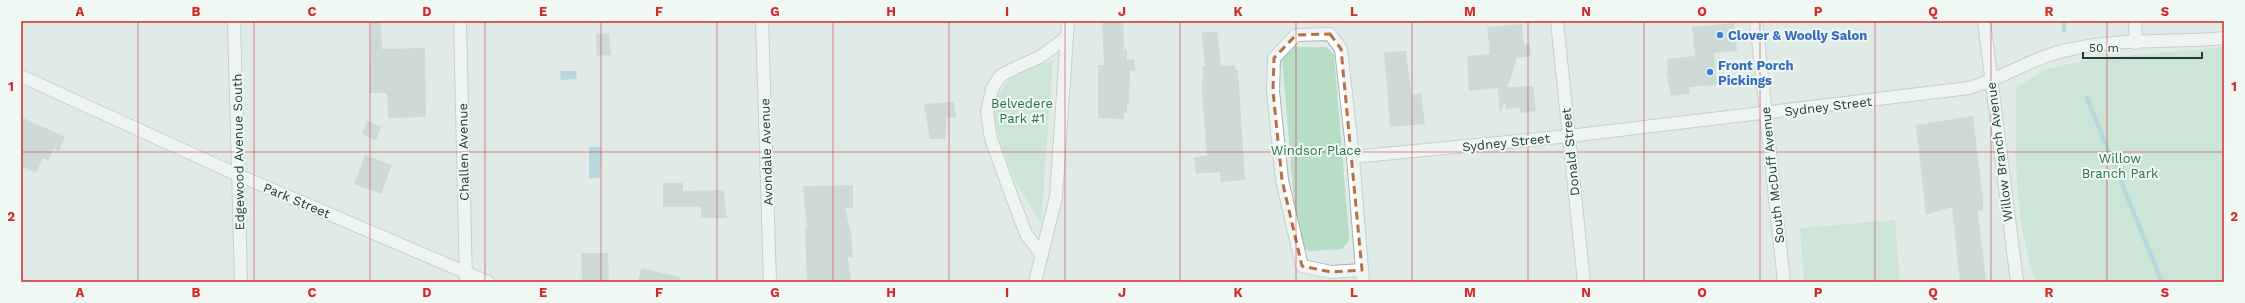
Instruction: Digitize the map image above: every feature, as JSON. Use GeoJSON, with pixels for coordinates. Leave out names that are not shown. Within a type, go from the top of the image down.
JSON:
{"type":"FeatureCollection","features":[{"type":"Feature","properties":{"kind":"street","name":"Edgewood Avenue South"},"geometry":{"type":"LineString","coordinates":[[234,21],[241,282]]}},
{"type":"Feature","properties":{"kind":"street","name":"Challen Avenue"},"geometry":{"type":"LineString","coordinates":[[460,21],[466,277]]}},
{"type":"Feature","properties":{"kind":"street","name":"Avondale Avenue"},"geometry":{"type":"LineString","coordinates":[[762,21],[770,282]]}},
{"type":"Feature","properties":{"kind":"street"},"geometry":{"type":"LineString","coordinates":[[1035,282],[1056,197],[1068,21]]}},
{"type":"Feature","properties":{"kind":"street","name":"Donald Street"},"geometry":{"type":"LineString","coordinates":[[1557,21],[1584,282]]}},
{"type":"Feature","properties":{"kind":"street","name":"South McDuff Avenue"},"geometry":{"type":"LineString","coordinates":[[1756,21],[1784,282]]}},
{"type":"Feature","properties":{"kind":"street","name":"Willow Branch Avenue"},"geometry":{"type":"LineString","coordinates":[[1984,21],[2016,282]]}},
{"type":"Feature","properties":{"kind":"street"},"geometry":{"type":"LineString","coordinates":[[2135,21],[2136,43]]}},
{"type":"Feature","properties":{"kind":"street"},"geometry":{"type":"LineString","coordinates":[[1330,34],[1341,49],[1353,157],[1363,276],[1331,272],[1302,266],[1282,180],[1274,91],[1274,58],[1296,35],[1330,34]]}},
{"type":"Feature","properties":{"kind":"street"},"geometry":{"type":"LineString","coordinates":[[1042,255],[1026,234],[992,139],[987,112],[992,89],[1000,76],[1040,57],[1067,37]]}},
{"type":"Feature","properties":{"kind":"street","name":"Sydney Street"},"geometry":{"type":"LineString","coordinates":[[1353,157],[1569,136],[1765,114],[1970,88],[1991,82],[2033,60],[2052,53],[2102,44],[2224,38]]}},
{"type":"Feature","properties":{"kind":"street","name":"Park Street"},"geometry":{"type":"LineString","coordinates":[[21,76],[466,277],[488,282]]}},
{"type":"Feature","properties":{"kind":"highlighted area"},"geometry":{"type":"Polygon","coordinates":[[[1330,34],[1341,49],[1362,270],[1331,272],[1302,266],[1282,180],[1273,91],[1274,58],[1296,35],[1330,34]]]}},
{"type":"Feature","properties":{"kind":"green space","name":"Windsor Place"},"geometry":{"type":"Polygon","coordinates":[[[1295,47],[1327,47],[1334,55],[1349,235],[1348,242],[1342,249],[1309,251],[1303,248],[1297,236],[1282,58],[1285,53],[1295,47]]]}},
{"type":"Feature","properties":{"kind":"green space","name":"Willow Branch Park"},"geometry":{"type":"Polygon","coordinates":[[[2224,47],[2224,282],[2036,282],[2023,234],[2017,186],[2016,88],[2045,69],[2093,59],[2224,47]]]}},
{"type":"Feature","properties":{"kind":"green space","name":"Belvedere Park #1"},"geometry":{"type":"Polygon","coordinates":[[[1053,60],[1041,224],[1014,179],[1002,147],[993,114],[996,99],[1008,81],[1026,70],[1053,60]]]}},
{"type":"Feature","properties":{"kind":"green space"},"geometry":{"type":"Polygon","coordinates":[[[1895,220],[1900,282],[1804,282],[1800,228],[1895,220]]]}},
{"type":"Feature","properties":{"kind":"water"},"geometry":{"type":"Polygon","coordinates":[[[560,71],[576,71],[577,79],[561,80],[560,71]]]}},
{"type":"Feature","properties":{"kind":"water"},"geometry":{"type":"Polygon","coordinates":[[[589,147],[601,147],[600,178],[589,178],[589,147]]]}},
{"type":"Feature","properties":{"kind":"building"},"geometry":{"type":"Polygon","coordinates":[[[371,21],[381,21],[382,49],[425,48],[426,117],[388,118],[387,93],[369,93],[371,21]]]}},
{"type":"Feature","properties":{"kind":"building"},"geometry":{"type":"Polygon","coordinates":[[[1102,21],[1123,21],[1124,50],[1127,49],[1127,60],[1134,59],[1135,71],[1130,71],[1129,105],[1127,105],[1127,113],[1124,113],[1124,119],[1098,118],[1098,65],[1104,65],[1102,21]]]}},
{"type":"Feature","properties":{"kind":"building"},"geometry":{"type":"Polygon","coordinates":[[[1734,23],[1737,51],[1714,53],[1717,85],[1689,87],[1690,94],[1671,96],[1666,70],[1668,70],[1667,59],[1695,56],[1692,27],[1734,23]]]}},
{"type":"Feature","properties":{"kind":"building"},"geometry":{"type":"Polygon","coordinates":[[[1522,24],[1524,45],[1530,44],[1531,56],[1517,58],[1508,87],[1533,86],[1536,111],[1520,113],[1520,108],[1506,109],[1505,102],[1500,112],[1497,88],[1469,91],[1467,56],[1490,54],[1487,27],[1522,24]]]}},
{"type":"Feature","properties":{"kind":"building"},"geometry":{"type":"Polygon","coordinates":[[[1201,32],[1217,32],[1221,66],[1235,65],[1236,71],[1238,70],[1245,180],[1221,182],[1220,172],[1196,174],[1194,157],[1207,156],[1201,82],[1203,81],[1202,66],[1205,66],[1201,32]]]}},
{"type":"Feature","properties":{"kind":"building"},"geometry":{"type":"Polygon","coordinates":[[[609,33],[611,55],[597,56],[596,34],[609,33]]]}},
{"type":"Feature","properties":{"kind":"building"},"geometry":{"type":"Polygon","coordinates":[[[1406,51],[1411,91],[1413,95],[1421,93],[1425,124],[1390,127],[1384,52],[1406,51]]]}},
{"type":"Feature","properties":{"kind":"building"},"geometry":{"type":"Polygon","coordinates":[[[954,102],[956,117],[947,118],[945,139],[930,139],[924,104],[954,102]]]}},
{"type":"Feature","properties":{"kind":"building"},"geometry":{"type":"Polygon","coordinates":[[[1973,116],[1983,199],[1983,210],[1978,211],[1986,282],[1960,282],[1952,207],[1926,215],[1916,125],[1973,116]]]}},
{"type":"Feature","properties":{"kind":"building"},"geometry":{"type":"Polygon","coordinates":[[[21,117],[65,137],[59,151],[54,148],[48,161],[43,158],[36,173],[21,166],[21,117]]]}},
{"type":"Feature","properties":{"kind":"building"},"geometry":{"type":"Polygon","coordinates":[[[367,121],[381,127],[376,140],[362,134],[367,121]]]}},
{"type":"Feature","properties":{"kind":"building"},"geometry":{"type":"Polygon","coordinates":[[[365,155],[392,165],[381,194],[354,184],[365,155]]]}},
{"type":"Feature","properties":{"kind":"building"},"geometry":{"type":"Polygon","coordinates":[[[663,183],[683,183],[683,191],[724,190],[727,218],[701,218],[701,207],[663,207],[663,183]]]}},
{"type":"Feature","properties":{"kind":"building"},"geometry":{"type":"Polygon","coordinates":[[[853,185],[853,208],[845,208],[851,233],[853,257],[848,257],[851,282],[807,282],[805,229],[807,229],[803,186],[853,185]]]}},
{"type":"Feature","properties":{"kind":"building"},"geometry":{"type":"Polygon","coordinates":[[[581,253],[608,253],[609,282],[582,282],[581,253]]]}},
{"type":"Feature","properties":{"kind":"building"},"geometry":{"type":"Polygon","coordinates":[[[641,268],[680,277],[680,282],[638,282],[641,268]]]}},
{"type":"Feature","properties":{"kind":"waterway"},"geometry":{"type":"LineString","coordinates":[[2064,21],[2064,30]]}},
{"type":"Feature","properties":{"kind":"waterway"},"geometry":{"type":"LineString","coordinates":[[2087,98],[2162,282]]}},
{"type":"Feature","properties":{"kind":"place","name":"Clover & Woolly Salon"},"geometry":{"type":"Point","coordinates":[1720,35]}},
{"type":"Feature","properties":{"kind":"place","name":"Front Porch Pickings"},"geometry":{"type":"Point","coordinates":[1710,72]}}]}
